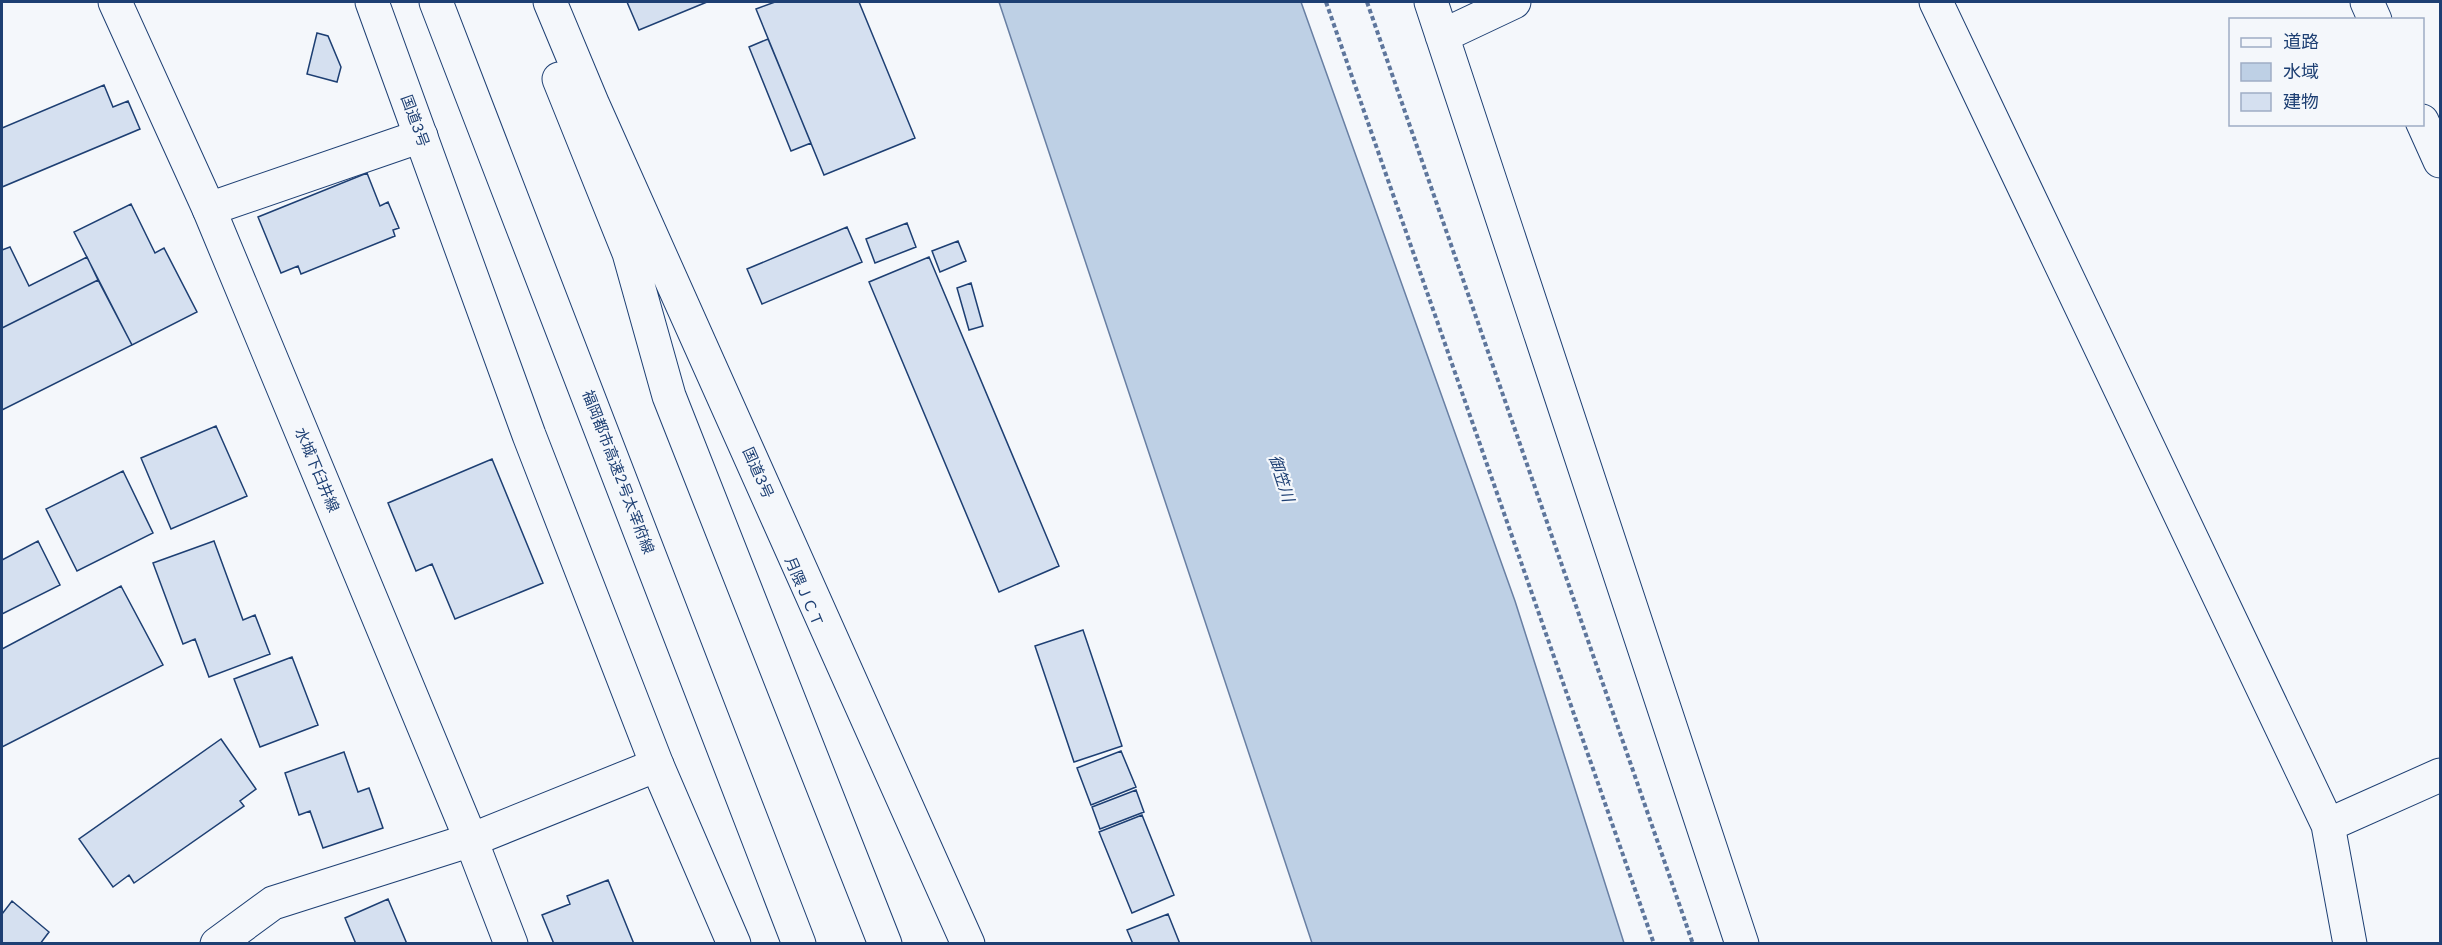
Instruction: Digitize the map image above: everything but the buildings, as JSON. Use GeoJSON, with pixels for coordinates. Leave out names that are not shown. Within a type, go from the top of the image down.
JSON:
{"type":"FeatureCollection","features":[{"type":"Feature","properties":{"kind":"main road","name":"水城下臼井線"},"geometry":{"type":"LineString","coordinates":[[115,2],[209,209],[471,840],[511,944]]}},
{"type":"Feature","properties":{"kind":"main road","name":"国道3号"},"geometry":{"type":"LineString","coordinates":[[372,2],[529,435],[657,765],[734,944]]}},
{"type":"Feature","properties":{"kind":"main road","name":"福岡都市高速2号太宰府線"},"geometry":{"type":"LineString","coordinates":[[436,2],[799,944]]}},
{"type":"Feature","properties":{"kind":"main road"},"geometry":{"type":"LineString","coordinates":[[530,2],[629,253],[669,396],[885,944]]}},
{"type":"Feature","properties":{"kind":"main road","name":"国道3号"},"geometry":{"type":"LineString","coordinates":[[550,2],[593,105],[968,944]]}},
{"type":"Feature","properties":{"kind":"main road"},"geometry":{"type":"LineString","coordinates":[[1431,2],[1742,944]]}},
{"type":"Feature","properties":{"kind":"main road"},"geometry":{"type":"LineString","coordinates":[[1442,36],[1514,2]]}},
{"type":"Feature","properties":{"kind":"main road"},"geometry":{"type":"LineString","coordinates":[[1936,2],[2328,825],[2350,944]]}},
{"type":"Feature","properties":{"kind":"main road"},"geometry":{"type":"LineString","coordinates":[[2367,2],[2374,18]]}},
{"type":"Feature","properties":{"kind":"main road"},"geometry":{"type":"LineString","coordinates":[[2424,125],[2440,161]]}},
{"type":"Feature","properties":{"kind":"main road"},"geometry":{"type":"LineString","coordinates":[[209,209],[421,136]]}},
{"type":"Feature","properties":{"kind":"main road","name":"月隈ＪＣＴ"},"geometry":{"type":"LineString","coordinates":[[629,253],[708,380],[773,519],[953,944]]}},
{"type":"Feature","properties":{"kind":"main road"},"geometry":{"type":"LineString","coordinates":[[217,944],[273,903],[471,840],[657,765]]}},
{"type":"Feature","properties":{"kind":"main road"},"geometry":{"type":"LineString","coordinates":[[2328,825],[2440,775]]}},
{"type":"Feature","properties":{"kind":"path"},"geometry":{"type":"LineString","coordinates":[[1326,2],[1654,944]]}},
{"type":"Feature","properties":{"kind":"path"},"geometry":{"type":"LineString","coordinates":[[1367,2],[1693,944]]}},
{"type":"Feature","properties":{"kind":"water","name":"御笠川"},"geometry":{"type":"Polygon","coordinates":[[[999,2],[1301,2],[1515,601],[1624,943],[1312,943],[999,2]]]}}]}
